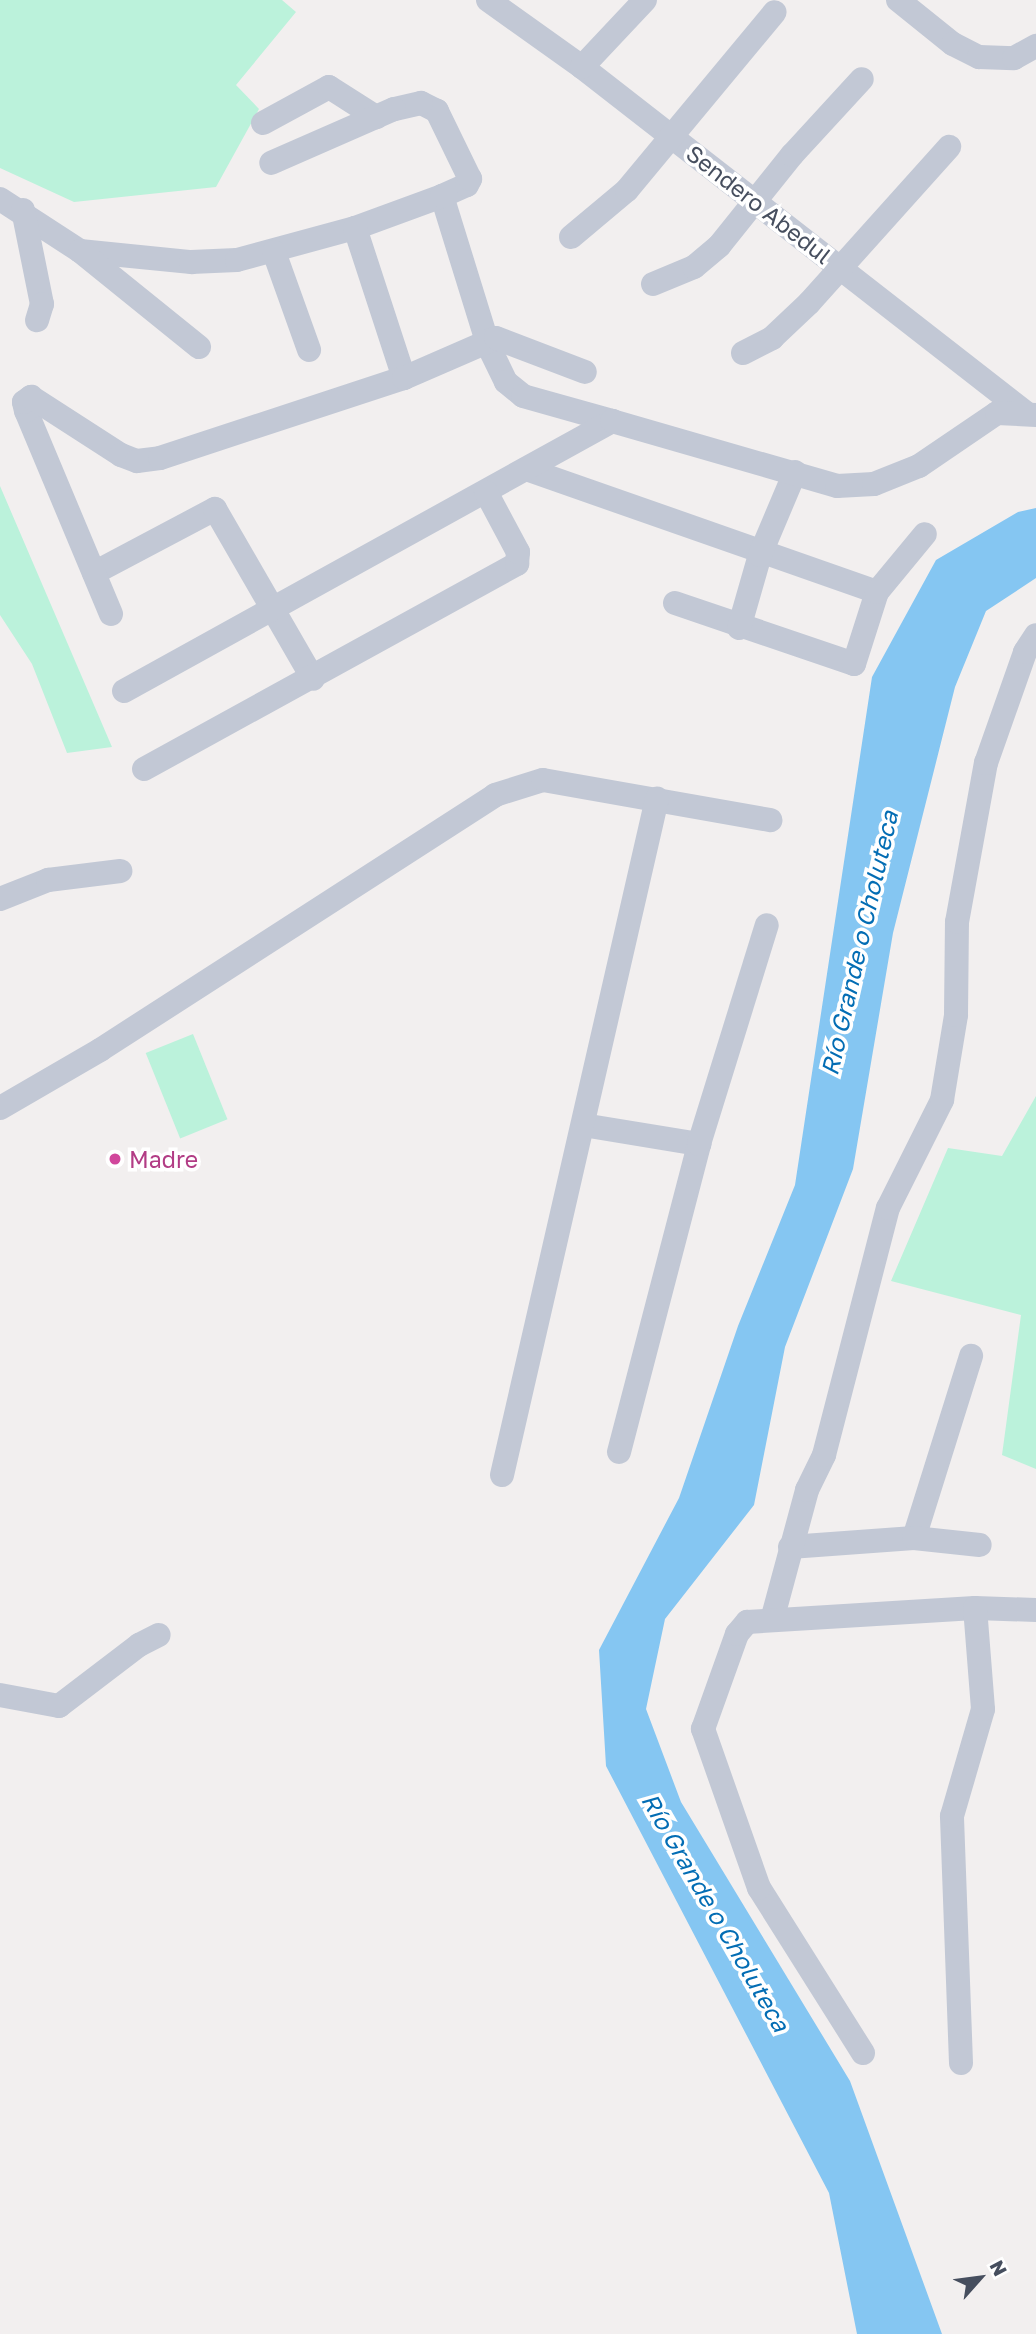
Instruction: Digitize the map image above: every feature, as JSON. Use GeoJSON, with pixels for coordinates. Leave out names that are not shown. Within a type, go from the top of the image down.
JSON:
{"type":"FeatureCollection","features":[{"type":"Feature","properties":{"kind":"street"},"geometry":{"type":"LineString","coordinates":[[582,67],[645,0]]}},
{"type":"Feature","properties":{"kind":"street"},"geometry":{"type":"LineString","coordinates":[[898,0],[953,44],[979,57],[1014,58],[1036,46]]}},
{"type":"Feature","properties":{"kind":"street","name":"Sendero Abedul"},"geometry":{"type":"LineString","coordinates":[[492,1],[582,67],[1031,414]]}},
{"type":"Feature","properties":{"kind":"street"},"geometry":{"type":"LineString","coordinates":[[571,237],[627,190],[775,12]]}},
{"type":"Feature","properties":{"kind":"street"},"geometry":{"type":"LineString","coordinates":[[653,284],[694,267],[719,246],[757,203],[792,155],[862,79]]}},
{"type":"Feature","properties":{"kind":"street"},"geometry":{"type":"LineString","coordinates":[[263,123],[329,87],[376,117]]}},
{"type":"Feature","properties":{"kind":"street"},"geometry":{"type":"LineString","coordinates":[[80,251],[191,262],[274,252],[355,228],[442,196],[467,185],[470,179],[437,111],[428,104],[407,104],[271,163]]}},
{"type":"Feature","properties":{"kind":"street"},"geometry":{"type":"LineString","coordinates":[[743,354],[772,338],[949,147]]}},
{"type":"Feature","properties":{"kind":"street"},"geometry":{"type":"LineString","coordinates":[[442,196],[488,345],[506,382],[523,396],[837,486],[874,484],[919,466],[998,413],[1031,414]]}},
{"type":"Feature","properties":{"kind":"street"},"geometry":{"type":"LineString","coordinates":[[0,199],[23,210],[80,251],[199,347]]}},
{"type":"Feature","properties":{"kind":"street"},"geometry":{"type":"LineString","coordinates":[[23,210],[41,304],[37,320]]}},
{"type":"Feature","properties":{"kind":"street"},"geometry":{"type":"LineString","coordinates":[[355,228],[404,378]]}},
{"type":"Feature","properties":{"kind":"street"},"geometry":{"type":"LineString","coordinates":[[274,252],[309,350]]}},
{"type":"Feature","properties":{"kind":"street"},"geometry":{"type":"LineString","coordinates":[[111,614],[24,402],[31,397],[121,456],[137,461],[160,458],[404,378],[505,338],[585,372]]}},
{"type":"Feature","properties":{"kind":"street"},"geometry":{"type":"LineString","coordinates":[[124,691],[612,421]]}},
{"type":"Feature","properties":{"kind":"street"},"geometry":{"type":"LineString","coordinates":[[526,469],[760,555],[877,592]]}},
{"type":"Feature","properties":{"kind":"street"},"geometry":{"type":"LineString","coordinates":[[739,628],[760,555],[795,472]]}},
{"type":"Feature","properties":{"kind":"street"},"geometry":{"type":"LineString","coordinates":[[144,769],[313,679],[517,564],[518,552],[486,492]]}},
{"type":"Feature","properties":{"kind":"street"},"geometry":{"type":"LineString","coordinates":[[93,573],[215,509],[271,611],[313,679]]}},
{"type":"Feature","properties":{"kind":"street"},"geometry":{"type":"LineString","coordinates":[[675,603],[739,628],[854,664],[877,592],[925,534]]}},
{"type":"Feature","properties":{"kind":"street"},"geometry":{"type":"LineString","coordinates":[[772,1620],[807,1490],[824,1455],[888,1209],[942,1100],[956,1015],[957,922],[986,763],[1025,652],[1036,635]]}},
{"type":"Feature","properties":{"kind":"street"},"geometry":{"type":"LineString","coordinates":[[0,1108],[100,1050],[495,795],[543,780],[771,820]]}},
{"type":"Feature","properties":{"kind":"street"},"geometry":{"type":"LineString","coordinates":[[502,1475],[657,799]]}},
{"type":"Feature","properties":{"kind":"street"},"geometry":{"type":"LineString","coordinates":[[0,899],[48,880],[120,871]]}},
{"type":"Feature","properties":{"kind":"street"},"geometry":{"type":"LineString","coordinates":[[619,1452],[699,1144],[767,925]]}},
{"type":"Feature","properties":{"kind":"street"},"geometry":{"type":"LineString","coordinates":[[583,1125],[699,1144]]}},
{"type":"Feature","properties":{"kind":"street"},"geometry":{"type":"LineString","coordinates":[[915,1538],[971,1356]]}},
{"type":"Feature","properties":{"kind":"street"},"geometry":{"type":"LineString","coordinates":[[790,1547],[915,1538],[980,1545]]}},
{"type":"Feature","properties":{"kind":"street"},"geometry":{"type":"LineString","coordinates":[[961,2063],[952,1816],[983,1709],[975,1608]]}},
{"type":"Feature","properties":{"kind":"street"},"geometry":{"type":"LineString","coordinates":[[863,2053],[759,1888],[703,1729],[737,1634],[747,1622],[975,1608],[1036,1610]]}},
{"type":"Feature","properties":{"kind":"street"},"geometry":{"type":"LineString","coordinates":[[0,1695],[59,1706],[139,1645],[159,1635]]}},
{"type":"Feature","properties":{"kind":"green space"},"geometry":{"type":"Polygon","coordinates":[[[0,0],[282,0],[296,12],[236,85],[259,109],[216,187],[74,202],[0,168],[0,0]]]}},
{"type":"Feature","properties":{"kind":"green space"},"geometry":{"type":"Polygon","coordinates":[[[0,486],[112,747],[67,753],[32,664],[0,615],[0,486]]]}},
{"type":"Feature","properties":{"kind":"green space"},"geometry":{"type":"Polygon","coordinates":[[[193,1034],[227,1119],[180,1138],[146,1053],[193,1034]]]}},
{"type":"Feature","properties":{"kind":"green space"},"geometry":{"type":"Polygon","coordinates":[[[1036,1096],[1036,1469],[1002,1455],[1021,1315],[891,1281],[948,1148],[1002,1156],[1036,1096]]]}},
{"type":"Feature","properties":{"kind":"water","name":"Río Grande o Choluteca"},"geometry":{"type":"Polygon","coordinates":[[[1036,508],[1036,578],[986,611],[955,687],[893,933],[853,1169],[785,1347],[754,1505],[665,1619],[646,1709],[681,1802],[850,2081],[942,2334],[857,2334],[829,2193],[606,1766],[599,1650],[679,1498],[738,1326],[795,1185],[872,677],[936,560],[1018,512],[1036,508]]]}},
{"type":"Feature","properties":{"kind":"place","name":"Madre"},"geometry":{"type":"Point","coordinates":[115,1159]}}]}
